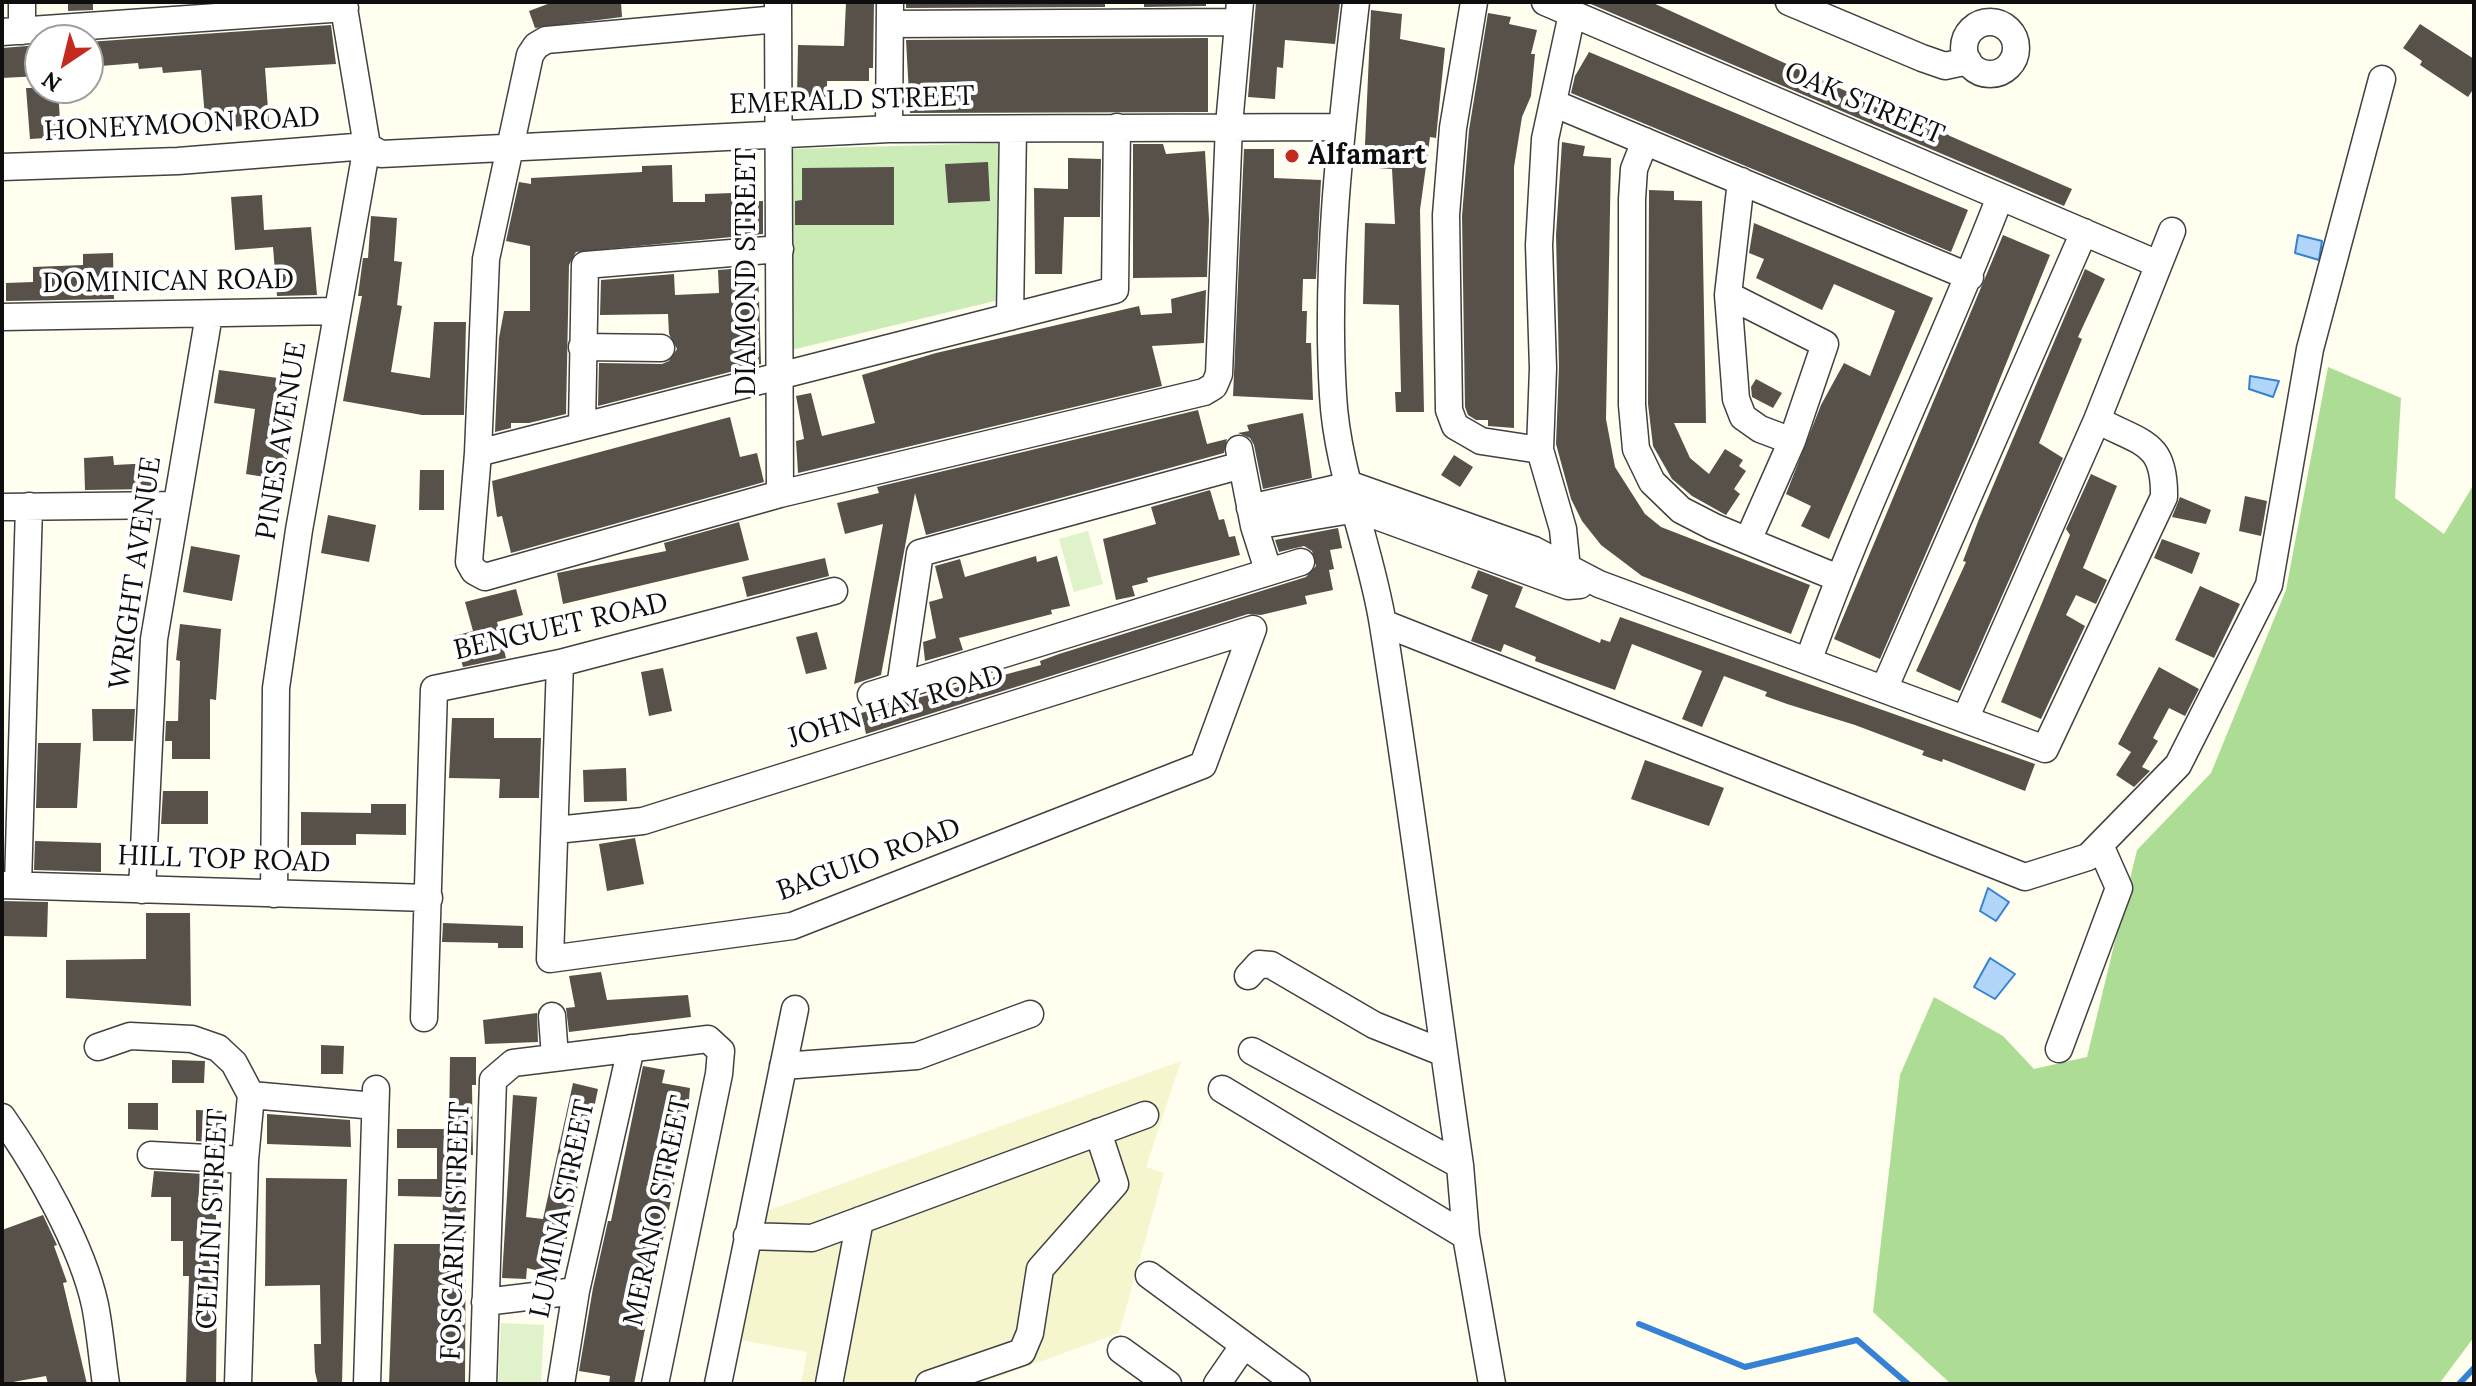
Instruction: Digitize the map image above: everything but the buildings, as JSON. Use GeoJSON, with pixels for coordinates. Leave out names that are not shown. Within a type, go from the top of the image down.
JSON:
{"type":"FeatureCollection","features":[{"type":"Feature","properties":{"kind":"street"},"geometry":{"type":"LineString","coordinates":[[22,2],[12,31],[140,12],[344,5]]}},
{"type":"Feature","properties":{"kind":"street"},"geometry":{"type":"LineString","coordinates":[[1356,2],[1341,127],[1333,271],[1333,396],[1383,623],[1460,1165],[1466,1236],[1492,1384]]}},
{"type":"Feature","properties":{"kind":"street"},"geometry":{"type":"LineString","coordinates":[[1474,2],[1453,128],[1446,215],[1449,410],[1455,426],[1481,441],[1540,450]]}},
{"type":"Feature","properties":{"kind":"street","name":"OAK STREET"},"geometry":{"type":"LineString","coordinates":[[1545,2],[2158,264]]}},
{"type":"Feature","properties":{"kind":"street"},"geometry":{"type":"LineString","coordinates":[[1789,2],[1945,66],[1968,61]]}},
{"type":"Feature","properties":{"kind":"street","name":"PINES AVENUE"},"geometry":{"type":"LineString","coordinates":[[274,894],[276,688],[336,311],[367,146],[344,5]]}},
{"type":"Feature","properties":{"kind":"street"},"geometry":{"type":"LineString","coordinates":[[778,10],[546,40],[536,46],[530,55],[507,149],[486,259],[478,453],[469,562],[474,571],[485,577],[780,494],[1189,396],[1214,386],[1219,374],[1229,125],[1239,12],[891,13],[889,129]]}},
{"type":"Feature","properties":{"kind":"street","name":"DIAMOND STREET"},"geometry":{"type":"LineString","coordinates":[[778,10],[780,494]]}},
{"type":"Feature","properties":{"kind":"street"},"geometry":{"type":"LineString","coordinates":[[1567,576],[1563,529],[1540,450],[1543,368],[1539,245],[1545,139],[1572,14]]}},
{"type":"Feature","properties":{"kind":"street"},"geometry":{"type":"LineString","coordinates":[[1383,623],[2025,877],[2088,857],[2178,765],[2269,585],[2310,349],[2382,79]]}},
{"type":"Feature","properties":{"kind":"street"},"geometry":{"type":"LineString","coordinates":[[1553,103],[1970,277]]}},
{"type":"Feature","properties":{"kind":"street","name":"EMERALD STREET"},"geometry":{"type":"LineString","coordinates":[[367,146],[381,154],[889,129],[1229,125],[1341,127]]}},
{"type":"Feature","properties":{"kind":"street"},"geometry":{"type":"LineString","coordinates":[[478,453],[1115,290],[1117,127]]}},
{"type":"Feature","properties":{"kind":"street"},"geometry":{"type":"LineString","coordinates":[[1010,317],[1013,129]]}},
{"type":"Feature","properties":{"kind":"street"},"geometry":{"type":"LineString","coordinates":[[1645,141],[1634,169],[1632,199],[1632,405],[1636,449],[1652,482],[1681,510],[1714,527],[1749,538],[1838,578]]}},
{"type":"Feature","properties":{"kind":"street","name":"HONEYMOON ROAD"},"geometry":{"type":"LineString","coordinates":[[2,167],[178,161],[367,146]]}},
{"type":"Feature","properties":{"kind":"street"},"geometry":{"type":"LineString","coordinates":[[1741,181],[1728,295],[1736,399],[1743,417],[1760,429],[1792,441]]}},
{"type":"Feature","properties":{"kind":"street"},"geometry":{"type":"LineString","coordinates":[[1809,659],[1838,578],[1970,277],[2000,197]]}},
{"type":"Feature","properties":{"kind":"street"},"geometry":{"type":"LineString","coordinates":[[1966,717],[2097,420],[2172,231]]}},
{"type":"Feature","properties":{"kind":"street"},"geometry":{"type":"LineString","coordinates":[[1884,689],[2084,232]]}},
{"type":"Feature","properties":{"kind":"street"},"geometry":{"type":"LineString","coordinates":[[582,426],[585,265],[780,249]]}},
{"type":"Feature","properties":{"kind":"street"},"geometry":{"type":"LineString","coordinates":[[1728,295],[1825,344],[1792,441],[1749,538]]}},
{"type":"Feature","properties":{"kind":"street","name":"DOMINICAN ROAD"},"geometry":{"type":"LineString","coordinates":[[2,317],[336,311]]}},
{"type":"Feature","properties":{"kind":"street","name":"WRIGHT AVENUE"},"geometry":{"type":"LineString","coordinates":[[142,890],[154,639],[209,315]]}},
{"type":"Feature","properties":{"kind":"street"},"geometry":{"type":"LineString","coordinates":[[582,347],[661,348]]}},
{"type":"Feature","properties":{"kind":"street"},"geometry":{"type":"LineString","coordinates":[[1252,517],[1354,497],[1534,550],[1567,576],[1599,584],[1809,659],[2045,749],[2164,497],[2165,468],[2157,452],[2097,420]]}},
{"type":"Feature","properties":{"kind":"street"},"geometry":{"type":"LineString","coordinates":[[900,687],[920,553],[1240,456],[1252,517],[1268,570]]}},
{"type":"Feature","properties":{"kind":"street"},"geometry":{"type":"LineString","coordinates":[[2,507],[175,505]]}},
{"type":"Feature","properties":{"kind":"street"},"geometry":{"type":"LineString","coordinates":[[10,885],[11,772],[29,506]]}},
{"type":"Feature","properties":{"kind":"street"},"geometry":{"type":"LineString","coordinates":[[871,695],[1301,562]]}},
{"type":"Feature","properties":{"kind":"street","name":"BENGUET ROAD"},"geometry":{"type":"LineString","coordinates":[[424,1018],[434,689],[560,663],[834,591]]}},
{"type":"Feature","properties":{"kind":"street","name":"BAGUIO ROAD"},"geometry":{"type":"LineString","coordinates":[[560,663],[550,959],[792,926],[1203,765],[1253,629]]}},
{"type":"Feature","properties":{"kind":"street","name":"JOHN HAY ROAD"},"geometry":{"type":"LineString","coordinates":[[556,830],[643,821],[1253,629]]}},
{"type":"Feature","properties":{"kind":"street"},"geometry":{"type":"LineString","coordinates":[[2059,1049],[2119,888],[2100,845]]}},
{"type":"Feature","properties":{"kind":"street","name":"HILL TOP ROAD"},"geometry":{"type":"LineString","coordinates":[[10,885],[429,898]]}},
{"type":"Feature","properties":{"kind":"street"},"geometry":{"type":"LineString","coordinates":[[1248,976],[1259,964],[1271,965],[1374,1025],[1444,1053]]}},
{"type":"Feature","properties":{"kind":"street"},"geometry":{"type":"LineString","coordinates":[[718,1384],[795,1009]]}},
{"type":"Feature","properties":{"kind":"street"},"geometry":{"type":"LineString","coordinates":[[783,1066],[917,1056],[1030,1014]]}},
{"type":"Feature","properties":{"kind":"street"},"geometry":{"type":"LineString","coordinates":[[552,1016],[555,1057],[631,1048]]}},
{"type":"Feature","properties":{"kind":"street","name":"CELLINI STREET"},"geometry":{"type":"LineString","coordinates":[[98,1047],[130,1036],[192,1039],[218,1048],[234,1063],[251,1095],[245,1160],[238,1384]]}},
{"type":"Feature","properties":{"kind":"street","name":"MERANO STREET"},"geometry":{"type":"LineString","coordinates":[[631,1048],[708,1039],[721,1051],[655,1384]]}},
{"type":"Feature","properties":{"kind":"street","name":"LUMINA STREET"},"geometry":{"type":"LineString","coordinates":[[561,1384],[576,1291],[631,1048]]}},
{"type":"Feature","properties":{"kind":"street"},"geometry":{"type":"LineString","coordinates":[[1252,1051],[1460,1165]]}},
{"type":"Feature","properties":{"kind":"street","name":"FOSCARINI STREET"},"geometry":{"type":"LineString","coordinates":[[483,1384],[493,1080],[513,1063],[555,1057]]}},
{"type":"Feature","properties":{"kind":"street"},"geometry":{"type":"LineString","coordinates":[[1222,1089],[1466,1236]]}},
{"type":"Feature","properties":{"kind":"street"},"geometry":{"type":"LineString","coordinates":[[251,1095],[375,1097],[367,1384]]}},
{"type":"Feature","properties":{"kind":"street"},"geometry":{"type":"LineString","coordinates":[[747,1236],[812,1238],[1145,1115]]}},
{"type":"Feature","properties":{"kind":"street"},"geometry":{"type":"LineString","coordinates":[[2,1117],[24,1149],[64,1224],[94,1302],[106,1384]]}},
{"type":"Feature","properties":{"kind":"street"},"geometry":{"type":"LineString","coordinates":[[929,1384],[1022,1352],[1030,1333],[1040,1269],[1115,1184],[1098,1132]]}},
{"type":"Feature","properties":{"kind":"street"},"geometry":{"type":"LineString","coordinates":[[151,1155],[245,1160]]}},
{"type":"Feature","properties":{"kind":"street"},"geometry":{"type":"LineString","coordinates":[[829,1384],[860,1220]]}},
{"type":"Feature","properties":{"kind":"street"},"geometry":{"type":"LineString","coordinates":[[1149,1275],[1297,1384]]}},
{"type":"Feature","properties":{"kind":"street"},"geometry":{"type":"LineString","coordinates":[[485,1302],[576,1291]]}},
{"type":"Feature","properties":{"kind":"street"},"geometry":{"type":"LineString","coordinates":[[1217,1384],[1244,1345]]}},
{"type":"Feature","properties":{"kind":"street"},"geometry":{"type":"LineString","coordinates":[[1121,1350],[1168,1384]]}},
{"type":"Feature","properties":{"kind":"green space"},"geometry":{"type":"Polygon","coordinates":[[[1002,143],[999,300],[787,351],[789,149],[1002,143]]]}},
{"type":"Feature","properties":{"kind":"green space"},"geometry":{"type":"Polygon","coordinates":[[[2328,367],[2401,398],[2395,498],[2444,534],[2474,484],[2474,1337],[2439,1384],[1951,1384],[1873,1312],[1900,1075],[1934,997],[2003,1036],[2034,1069],[2087,1057],[2137,850],[2211,773],[2286,590],[2328,367]]]}},
{"type":"Feature","properties":{"kind":"green space"},"geometry":{"type":"Polygon","coordinates":[[[1088,531],[1103,584],[1074,592],[1059,539],[1088,531]]]}},
{"type":"Feature","properties":{"kind":"green space"},"geometry":{"type":"Polygon","coordinates":[[[1181,1061],[1146,1167],[1164,1173],[1119,1333],[979,1384],[801,1384],[807,1352],[741,1340],[767,1211],[1181,1061]]]}},
{"type":"Feature","properties":{"kind":"green space"},"geometry":{"type":"Polygon","coordinates":[[[501,1323],[544,1325],[541,1384],[498,1384],[501,1323]]]}},
{"type":"Feature","properties":{"kind":"water"},"geometry":{"type":"Polygon","coordinates":[[[2298,235],[2322,241],[2319,260],[2295,253],[2298,235]]]}},
{"type":"Feature","properties":{"kind":"water"},"geometry":{"type":"Polygon","coordinates":[[[2250,376],[2279,381],[2273,397],[2249,389],[2250,376]]]}},
{"type":"Feature","properties":{"kind":"water"},"geometry":{"type":"Polygon","coordinates":[[[1988,888],[2009,902],[1996,921],[1980,911],[1988,888]]]}},
{"type":"Feature","properties":{"kind":"water"},"geometry":{"type":"Polygon","coordinates":[[[1990,958],[2015,974],[1995,999],[1974,987],[1990,958]]]}},
{"type":"Feature","properties":{"kind":"waterway"},"geometry":{"type":"LineString","coordinates":[[1639,1324],[1745,1367],[1857,1340],[1908,1384]]}},
{"type":"Feature","properties":{"kind":"waterway"},"geometry":{"type":"LineString","coordinates":[[2459,1384],[2474,1368]]}},
{"type":"Feature","properties":{"kind":"place","name":"Alfamart"},"geometry":{"type":"Point","coordinates":[1292,156]}}]}
